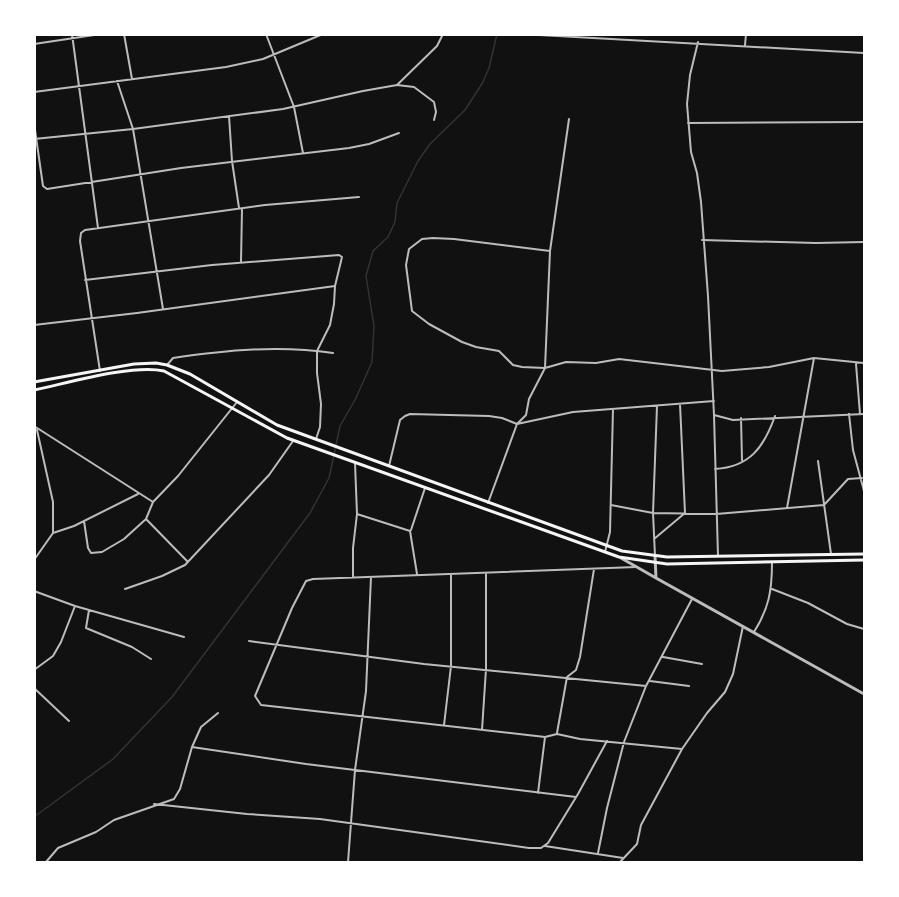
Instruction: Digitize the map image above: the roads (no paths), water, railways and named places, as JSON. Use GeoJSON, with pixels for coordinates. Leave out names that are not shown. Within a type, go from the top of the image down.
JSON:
{"type":"FeatureCollection","features":[{"type":"Feature","properties":{"kind":"main road"},"geometry":{"type":"LineString","coordinates":[[34,382],[145,363],[167,365],[190,374],[277,425],[488,503],[630,552],[655,556],[864,554]]}},
{"type":"Feature","properties":{"kind":"main road"},"geometry":{"type":"LineString","coordinates":[[34,390],[146,369],[164,371],[184,380],[270,431],[293,441],[619,557],[656,563],[864,560]]}},
{"type":"Feature","properties":{"kind":"street"},"geometry":{"type":"LineString","coordinates":[[34,44],[101,34]]}},
{"type":"Feature","properties":{"kind":"street"},"geometry":{"type":"LineString","coordinates":[[124,34],[132,79]]}},
{"type":"Feature","properties":{"kind":"street"},"geometry":{"type":"LineString","coordinates":[[266,34],[294,107],[303,153]]}},
{"type":"Feature","properties":{"kind":"street"},"geometry":{"type":"LineString","coordinates":[[34,92],[226,66],[275,55],[323,34]]}},
{"type":"Feature","properties":{"kind":"street"},"geometry":{"type":"LineString","coordinates":[[397,85],[437,46],[443,34]]}},
{"type":"Feature","properties":{"kind":"street"},"geometry":{"type":"LineString","coordinates":[[745,45],[746,34]]}},
{"type":"Feature","properties":{"kind":"street"},"geometry":{"type":"LineString","coordinates":[[539,35],[698,42],[864,53]]}},
{"type":"Feature","properties":{"kind":"street"},"geometry":{"type":"LineString","coordinates":[[73,37],[98,229]]}},
{"type":"Feature","properties":{"kind":"street"},"geometry":{"type":"LineString","coordinates":[[698,42],[690,75],[687,104],[691,152],[699,183],[708,296],[710,370],[714,401],[718,556]]}},
{"type":"Feature","properties":{"kind":"street"},"geometry":{"type":"LineString","coordinates":[[117,81],[133,129],[163,309]]}},
{"type":"Feature","properties":{"kind":"street"},"geometry":{"type":"LineString","coordinates":[[35,139],[133,129],[294,107],[397,85],[414,87],[434,102],[436,112],[434,120]]}},
{"type":"Feature","properties":{"kind":"street"},"geometry":{"type":"LineString","coordinates":[[229,116],[232,161],[240,209],[241,262]]}},
{"type":"Feature","properties":{"kind":"street"},"geometry":{"type":"LineString","coordinates":[[488,503],[517,424],[526,415],[529,399],[545,368],[550,251],[569,119]]}},
{"type":"Feature","properties":{"kind":"street"},"geometry":{"type":"LineString","coordinates":[[688,123],[864,122]]}},
{"type":"Feature","properties":{"kind":"street"},"geometry":{"type":"LineString","coordinates":[[34,123],[43,186],[47,189],[232,161],[369,144],[399,133]]}},
{"type":"Feature","properties":{"kind":"street"},"geometry":{"type":"LineString","coordinates":[[34,170],[40,168]]}},
{"type":"Feature","properties":{"kind":"street"},"geometry":{"type":"LineString","coordinates":[[100,377],[85,280],[81,233],[85,230],[240,209],[358,197]]}},
{"type":"Feature","properties":{"kind":"street"},"geometry":{"type":"LineString","coordinates":[[550,251],[454,238],[422,239],[409,249],[406,265],[411,307],[415,314],[462,342],[499,351],[513,364],[522,367],[545,368],[566,363],[619,359],[710,370],[769,367],[814,358],[864,363]]}},
{"type":"Feature","properties":{"kind":"street"},"geometry":{"type":"LineString","coordinates":[[702,240],[864,242]]}},
{"type":"Feature","properties":{"kind":"street"},"geometry":{"type":"LineString","coordinates":[[85,280],[241,262],[339,255],[342,260],[335,286],[330,326],[317,351],[321,405],[320,427],[316,440]]}},
{"type":"Feature","properties":{"kind":"street"},"geometry":{"type":"LineString","coordinates":[[34,325],[335,286]]}},
{"type":"Feature","properties":{"kind":"street"},"geometry":{"type":"LineString","coordinates":[[167,365],[173,358],[228,350],[258,348],[333,353]]}},
{"type":"Feature","properties":{"kind":"street"},"geometry":{"type":"LineString","coordinates":[[787,508],[814,358]]}},
{"type":"Feature","properties":{"kind":"street"},"geometry":{"type":"LineString","coordinates":[[856,364],[860,414]]}},
{"type":"Feature","properties":{"kind":"street"},"geometry":{"type":"LineString","coordinates":[[389,466],[400,420],[411,414],[489,416],[517,424],[573,412],[714,401]]}},
{"type":"Feature","properties":{"kind":"street"},"geometry":{"type":"LineString","coordinates":[[84,521],[88,548],[91,553],[96,554],[124,539],[146,519],[153,502],[178,476],[237,402]]}},
{"type":"Feature","properties":{"kind":"street"},"geometry":{"type":"LineString","coordinates":[[680,405],[686,513]]}},
{"type":"Feature","properties":{"kind":"street"},"geometry":{"type":"LineString","coordinates":[[656,578],[653,513],[657,406]]}},
{"type":"Feature","properties":{"kind":"street"},"geometry":{"type":"LineString","coordinates":[[605,552],[611,505],[614,409]]}},
{"type":"Feature","properties":{"kind":"street"},"geometry":{"type":"LineString","coordinates":[[849,414],[853,450],[864,491]]}},
{"type":"Feature","properties":{"kind":"street"},"geometry":{"type":"LineString","coordinates":[[714,415],[726,419],[864,414]]}},
{"type":"Feature","properties":{"kind":"street"},"geometry":{"type":"LineString","coordinates":[[715,469],[732,468],[759,450],[769,435],[775,416]]}},
{"type":"Feature","properties":{"kind":"street"},"geometry":{"type":"LineString","coordinates":[[741,418],[742,462]]}},
{"type":"Feature","properties":{"kind":"street"},"geometry":{"type":"LineString","coordinates":[[36,427],[153,502]]}},
{"type":"Feature","properties":{"kind":"street"},"geometry":{"type":"LineString","coordinates":[[36,427],[53,502],[53,533]]}},
{"type":"Feature","properties":{"kind":"street"},"geometry":{"type":"LineString","coordinates":[[125,588],[176,571],[188,562],[269,475],[293,441]]}},
{"type":"Feature","properties":{"kind":"street"},"geometry":{"type":"LineString","coordinates":[[818,461],[831,554]]}},
{"type":"Feature","properties":{"kind":"street"},"geometry":{"type":"LineString","coordinates":[[353,462],[357,514],[353,548],[353,578]]}},
{"type":"Feature","properties":{"kind":"street"},"geometry":{"type":"LineString","coordinates":[[611,505],[653,513],[716,514],[824,505],[848,479],[862,478]]}},
{"type":"Feature","properties":{"kind":"street"},"geometry":{"type":"LineString","coordinates":[[418,575],[410,531],[418,514],[425,488]]}},
{"type":"Feature","properties":{"kind":"street"},"geometry":{"type":"LineString","coordinates":[[34,560],[53,533],[84,521],[139,494]]}},
{"type":"Feature","properties":{"kind":"street"},"geometry":{"type":"LineString","coordinates":[[654,539],[686,513]]}},
{"type":"Feature","properties":{"kind":"street"},"geometry":{"type":"LineString","coordinates":[[357,514],[410,531]]}},
{"type":"Feature","properties":{"kind":"street"},"geometry":{"type":"LineString","coordinates":[[146,519],[188,562]]}},
{"type":"Feature","properties":{"kind":"street"},"geometry":{"type":"LineString","coordinates":[[619,557],[864,694]]}},
{"type":"Feature","properties":{"kind":"street"},"geometry":{"type":"LineString","coordinates":[[754,632],[765,614],[772,589],[772,562]]}},
{"type":"Feature","properties":{"kind":"street"},"geometry":{"type":"LineString","coordinates":[[636,567],[306,581],[255,696],[261,705],[482,730],[545,736],[557,734],[580,739],[682,749]]}},
{"type":"Feature","properties":{"kind":"street"},"geometry":{"type":"LineString","coordinates":[[557,734],[567,677],[576,670],[580,657],[594,569]]}},
{"type":"Feature","properties":{"kind":"street"},"geometry":{"type":"LineString","coordinates":[[482,730],[486,669],[486,573]]}},
{"type":"Feature","properties":{"kind":"street"},"geometry":{"type":"LineString","coordinates":[[444,725],[451,666],[451,574]]}},
{"type":"Feature","properties":{"kind":"street"},"geometry":{"type":"LineString","coordinates":[[348,862],[349,824],[363,717],[371,577]]}},
{"type":"Feature","properties":{"kind":"street"},"geometry":{"type":"LineString","coordinates":[[772,589],[808,603],[846,624],[864,629]]}},
{"type":"Feature","properties":{"kind":"street"},"geometry":{"type":"LineString","coordinates":[[34,591],[75,606],[184,637]]}},
{"type":"Feature","properties":{"kind":"street"},"geometry":{"type":"LineString","coordinates":[[598,853],[624,742],[646,686],[692,598]]}},
{"type":"Feature","properties":{"kind":"street"},"geometry":{"type":"LineString","coordinates":[[34,670],[53,656],[75,606]]}},
{"type":"Feature","properties":{"kind":"street"},"geometry":{"type":"LineString","coordinates":[[89,610],[86,628],[132,647],[151,658]]}},
{"type":"Feature","properties":{"kind":"street"},"geometry":{"type":"LineString","coordinates":[[620,862],[637,844],[641,825],[682,749],[707,713],[726,692],[733,674],[743,626]]}},
{"type":"Feature","properties":{"kind":"street"},"geometry":{"type":"LineString","coordinates":[[249,641],[366,657],[646,686]]}},
{"type":"Feature","properties":{"kind":"street"},"geometry":{"type":"LineString","coordinates":[[662,657],[702,664]]}},
{"type":"Feature","properties":{"kind":"street"},"geometry":{"type":"LineString","coordinates":[[650,681],[689,686]]}},
{"type":"Feature","properties":{"kind":"street"},"geometry":{"type":"LineString","coordinates":[[34,688],[69,721]]}},
{"type":"Feature","properties":{"kind":"street"},"geometry":{"type":"LineString","coordinates":[[46,862],[58,848],[96,832],[114,820],[154,804],[174,799],[180,789],[192,747],[201,728],[218,713]]}},
{"type":"Feature","properties":{"kind":"street"},"geometry":{"type":"LineString","coordinates":[[538,793],[545,736]]}},
{"type":"Feature","properties":{"kind":"street"},"geometry":{"type":"LineString","coordinates":[[544,846],[577,797],[607,741]]}},
{"type":"Feature","properties":{"kind":"street"},"geometry":{"type":"LineString","coordinates":[[192,747],[355,770],[577,797]]}},
{"type":"Feature","properties":{"kind":"street"},"geometry":{"type":"LineString","coordinates":[[154,804],[320,819],[529,848],[544,846],[623,858]]}},
{"type":"Feature","properties":{"kind":"waterway"},"geometry":{"type":"LineString","coordinates":[[34,817],[113,759],[172,697],[310,513],[329,478],[340,426],[372,362],[374,326],[366,276],[373,251],[388,237],[395,222],[397,203],[418,161],[430,144],[465,110],[483,82],[489,68],[497,34]]}}]}
